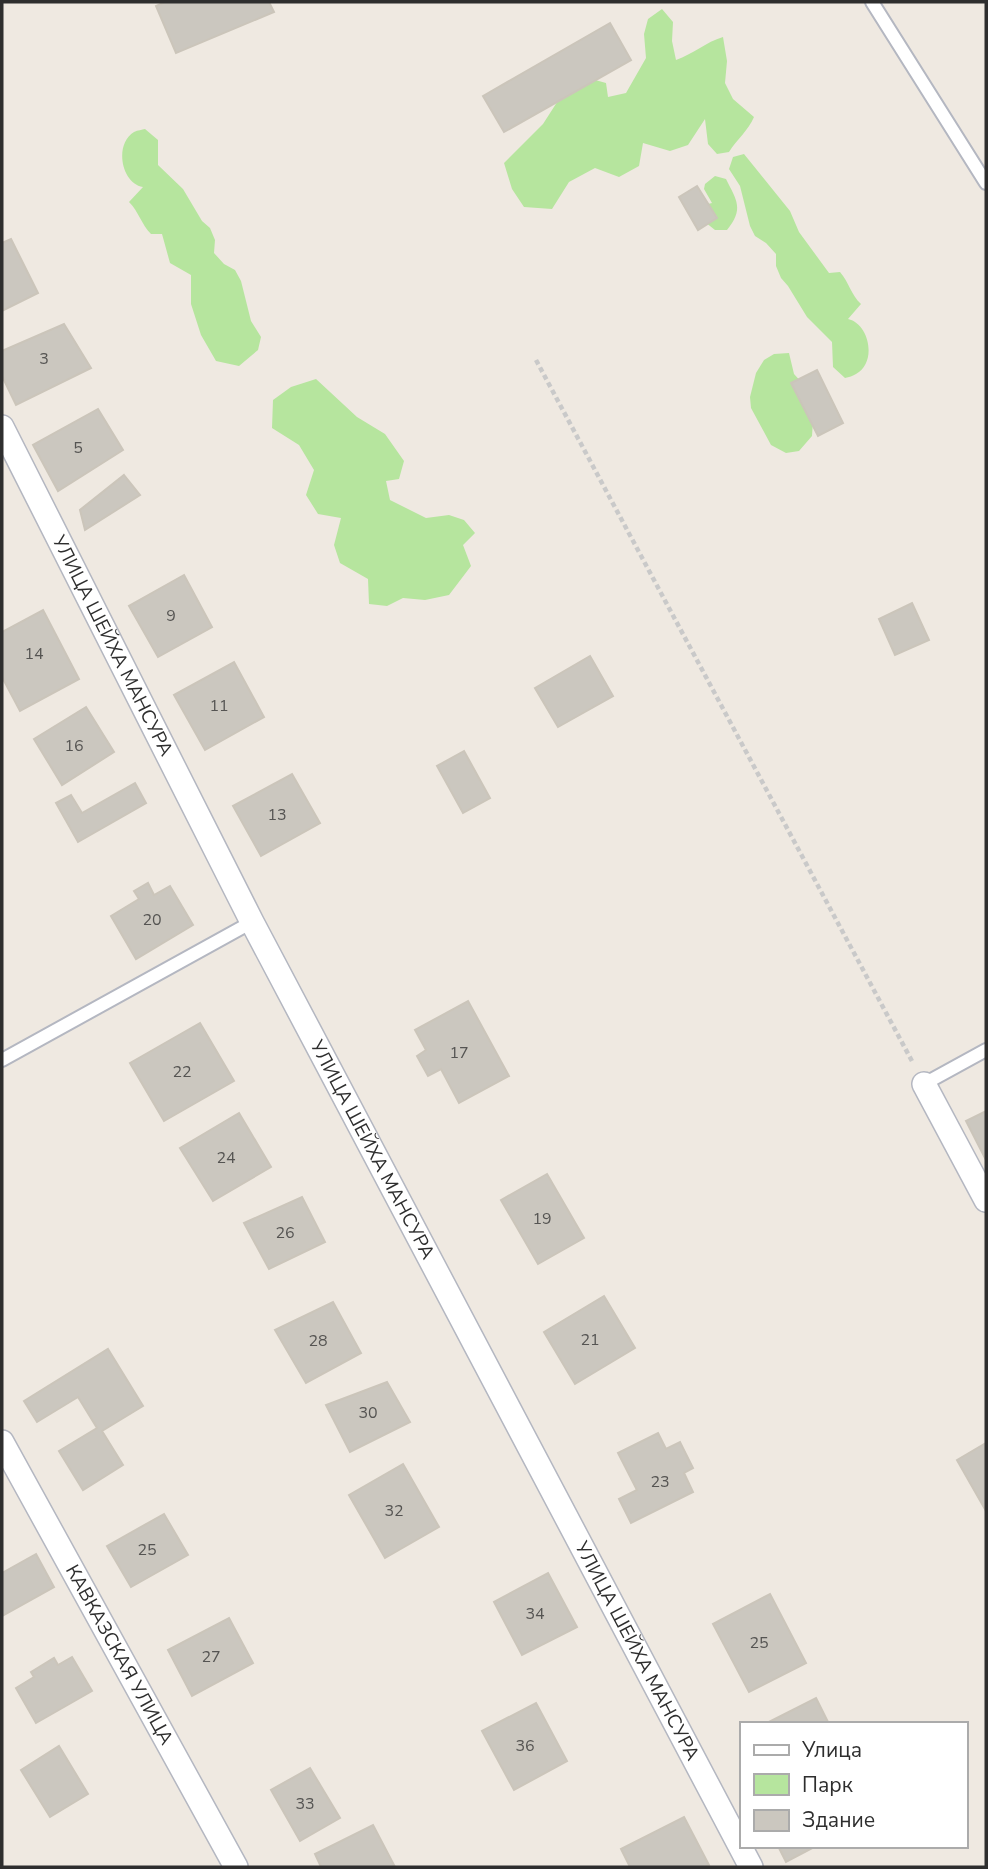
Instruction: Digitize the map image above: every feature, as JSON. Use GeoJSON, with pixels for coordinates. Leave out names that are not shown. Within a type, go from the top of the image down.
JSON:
{"type":"FeatureCollection","features":[{"type":"Feature","properties":{"kind":"street","name":"УЛИЦА ШЕЙХА МАНСУРА"},"geometry":{"type":"LineString","coordinates":[[2,427],[251,922],[740,1846]]}},
{"type":"Feature","properties":{"kind":"street"},"geometry":{"type":"LineString","coordinates":[[924,1084],[986,1200]]}},
{"type":"Feature","properties":{"kind":"street","name":"КАВКАЗСКАЯ УЛИЦА"},"geometry":{"type":"LineString","coordinates":[[2,1443],[236,1867]]}},
{"type":"Feature","properties":{"kind":"street","name":"УЛИЦА ШЕЙХА МАНСУРА"},"geometry":{"type":"LineString","coordinates":[[741,1848],[751,1867]]}},
{"type":"Feature","properties":{"kind":"lane"},"geometry":{"type":"LineString","coordinates":[[872,2],[986,183]]}},
{"type":"Feature","properties":{"kind":"lane"},"geometry":{"type":"LineString","coordinates":[[2,1060],[251,922]]}},
{"type":"Feature","properties":{"kind":"lane"},"geometry":{"type":"LineString","coordinates":[[924,1084],[986,1050]]}},
{"type":"Feature","properties":{"kind":"path"},"geometry":{"type":"LineString","coordinates":[[537,360],[924,1084]]}},
{"type":"Feature","properties":{"kind":"green space"},"geometry":{"type":"Polygon","coordinates":[[[662,9],[673,22],[672,41],[676,60],[723,37],[727,61],[725,83],[733,99],[754,117],[749,127],[729,152],[717,154],[708,144],[705,119],[688,145],[670,151],[643,143],[639,166],[619,177],[595,168],[569,182],[552,209],[524,207],[512,189],[504,163],[543,124],[561,96],[588,78],[606,83],[608,97],[626,93],[646,58],[644,34],[648,19],[662,9]]]}},
{"type":"Feature","properties":{"kind":"green space"},"geometry":{"type":"Polygon","coordinates":[[[145,129],[158,140],[158,165],[183,189],[202,221],[210,228],[215,240],[214,253],[224,264],[235,270],[241,281],[251,321],[261,337],[258,350],[239,366],[216,361],[201,335],[191,304],[191,275],[170,263],[162,234],[151,234],[129,202],[143,187],[129,178],[122,154],[128,138],[134,132],[145,129]]]}},
{"type":"Feature","properties":{"kind":"green space"},"geometry":{"type":"Polygon","coordinates":[[[744,154],[790,211],[799,232],[829,273],[840,272],[861,304],[848,319],[861,328],[868,344],[867,361],[863,369],[855,375],[845,378],[833,367],[832,342],[807,317],[781,278],[776,266],[776,254],[755,236],[740,186],[729,169],[733,157],[744,154]]]}},
{"type":"Feature","properties":{"kind":"green space"},"geometry":{"type":"Polygon","coordinates":[[[715,176],[726,179],[737,205],[736,216],[727,230],[715,230],[705,222],[704,205],[712,203],[704,189],[705,184],[715,176]]]}},
{"type":"Feature","properties":{"kind":"green space"},"geometry":{"type":"Polygon","coordinates":[[[789,353],[794,374],[803,384],[813,421],[812,436],[799,451],[786,453],[771,445],[751,408],[750,397],[756,373],[764,360],[774,354],[789,353]]]}},
{"type":"Feature","properties":{"kind":"green space"},"geometry":{"type":"Polygon","coordinates":[[[316,379],[357,417],[385,434],[404,461],[399,479],[386,481],[390,500],[426,518],[449,515],[464,520],[475,533],[463,545],[471,566],[449,595],[425,600],[403,598],[387,606],[369,604],[368,579],[340,563],[334,545],[341,518],[318,514],[306,495],[314,470],[299,445],[272,428],[273,400],[291,387],[316,379]]]}},
{"type":"Feature","properties":{"kind":"building"},"geometry":{"type":"Polygon","coordinates":[[[165,2],[269,2],[274,12],[176,53],[156,6],[165,2]]]}},
{"type":"Feature","properties":{"kind":"building"},"geometry":{"type":"Polygon","coordinates":[[[610,23],[631,60],[504,132],[483,96],[610,23]]]}},
{"type":"Feature","properties":{"kind":"building"},"geometry":{"type":"Polygon","coordinates":[[[697,186],[717,218],[698,230],[679,197],[697,186]]]}},
{"type":"Feature","properties":{"kind":"building"},"geometry":{"type":"Polygon","coordinates":[[[11,239],[38,293],[2,311],[2,243],[11,239]]]}},
{"type":"Feature","properties":{"kind":"building"},"geometry":{"type":"Polygon","coordinates":[[[64,324],[91,368],[16,405],[2,376],[2,351],[64,324]]]}},
{"type":"Feature","properties":{"kind":"building"},"geometry":{"type":"Polygon","coordinates":[[[817,370],[843,423],[818,436],[791,383],[817,370]]]}},
{"type":"Feature","properties":{"kind":"building"},"geometry":{"type":"Polygon","coordinates":[[[98,409],[123,450],[58,491],[33,445],[98,409]]]}},
{"type":"Feature","properties":{"kind":"building"},"geometry":{"type":"Polygon","coordinates":[[[124,475],[140,495],[85,530],[80,510],[124,475]]]}},
{"type":"Feature","properties":{"kind":"building"},"geometry":{"type":"Polygon","coordinates":[[[184,575],[212,627],[158,657],[129,606],[184,575]]]}},
{"type":"Feature","properties":{"kind":"building"},"geometry":{"type":"Polygon","coordinates":[[[912,603],[929,640],[895,655],[879,619],[912,603]]]}},
{"type":"Feature","properties":{"kind":"building"},"geometry":{"type":"Polygon","coordinates":[[[43,610],[79,679],[20,711],[2,677],[2,632],[43,610]]]}},
{"type":"Feature","properties":{"kind":"building"},"geometry":{"type":"Polygon","coordinates":[[[590,656],[613,696],[558,727],[535,688],[590,656]]]}},
{"type":"Feature","properties":{"kind":"building"},"geometry":{"type":"Polygon","coordinates":[[[234,662],[264,717],[205,750],[174,695],[234,662]]]}},
{"type":"Feature","properties":{"kind":"building"},"geometry":{"type":"Polygon","coordinates":[[[86,707],[114,752],[62,785],[34,739],[86,707]]]}},
{"type":"Feature","properties":{"kind":"building"},"geometry":{"type":"Polygon","coordinates":[[[464,751],[490,798],[463,813],[437,766],[464,751]]]}},
{"type":"Feature","properties":{"kind":"building"},"geometry":{"type":"Polygon","coordinates":[[[292,774],[320,823],[261,856],[233,806],[292,774]]]}},
{"type":"Feature","properties":{"kind":"building"},"geometry":{"type":"Polygon","coordinates":[[[135,783],[146,803],[78,842],[56,803],[71,795],[82,813],[135,783]]]}},
{"type":"Feature","properties":{"kind":"building"},"geometry":{"type":"Polygon","coordinates":[[[148,883],[154,895],[170,886],[193,925],[136,959],[111,916],[139,899],[134,891],[148,883]]]}},
{"type":"Feature","properties":{"kind":"building"},"geometry":{"type":"Polygon","coordinates":[[[468,1001],[509,1076],[459,1103],[441,1069],[428,1076],[417,1056],[426,1050],[415,1030],[468,1001]]]}},
{"type":"Feature","properties":{"kind":"building"},"geometry":{"type":"Polygon","coordinates":[[[200,1023],[234,1081],[164,1121],[130,1063],[200,1023]]]}},
{"type":"Feature","properties":{"kind":"building"},"geometry":{"type":"Polygon","coordinates":[[[986,1111],[986,1160],[966,1121],[986,1111]]]}},
{"type":"Feature","properties":{"kind":"building"},"geometry":{"type":"Polygon","coordinates":[[[239,1113],[271,1167],[213,1201],[180,1148],[239,1113]]]}},
{"type":"Feature","properties":{"kind":"building"},"geometry":{"type":"Polygon","coordinates":[[[547,1174],[584,1238],[538,1264],[501,1200],[547,1174]]]}},
{"type":"Feature","properties":{"kind":"building"},"geometry":{"type":"Polygon","coordinates":[[[302,1197],[325,1242],[269,1269],[244,1223],[302,1197]]]}},
{"type":"Feature","properties":{"kind":"building"},"geometry":{"type":"Polygon","coordinates":[[[604,1296],[635,1348],[575,1384],[544,1332],[604,1296]]]}},
{"type":"Feature","properties":{"kind":"building"},"geometry":{"type":"Polygon","coordinates":[[[333,1302],[361,1353],[306,1383],[275,1330],[333,1302]]]}},
{"type":"Feature","properties":{"kind":"building"},"geometry":{"type":"Polygon","coordinates":[[[108,1349],[143,1406],[102,1431],[123,1465],[83,1490],[59,1451],[97,1428],[78,1397],[37,1422],[24,1401],[108,1349]]]}},
{"type":"Feature","properties":{"kind":"building"},"geometry":{"type":"Polygon","coordinates":[[[387,1382],[410,1422],[350,1452],[326,1405],[387,1382]]]}},
{"type":"Feature","properties":{"kind":"building"},"geometry":{"type":"Polygon","coordinates":[[[658,1433],[666,1449],[680,1442],[693,1468],[684,1473],[693,1492],[631,1523],[619,1499],[637,1490],[618,1453],[658,1433]]]}},
{"type":"Feature","properties":{"kind":"building"},"geometry":{"type":"Polygon","coordinates":[[[986,1443],[986,1511],[957,1460],[986,1443]]]}},
{"type":"Feature","properties":{"kind":"building"},"geometry":{"type":"Polygon","coordinates":[[[403,1464],[439,1527],[385,1558],[349,1495],[403,1464]]]}},
{"type":"Feature","properties":{"kind":"building"},"geometry":{"type":"Polygon","coordinates":[[[164,1514],[188,1555],[131,1587],[107,1546],[164,1514]]]}},
{"type":"Feature","properties":{"kind":"building"},"geometry":{"type":"Polygon","coordinates":[[[36,1554],[54,1587],[2,1616],[2,1573],[36,1554]]]}},
{"type":"Feature","properties":{"kind":"building"},"geometry":{"type":"Polygon","coordinates":[[[548,1573],[577,1627],[522,1655],[494,1602],[548,1573]]]}},
{"type":"Feature","properties":{"kind":"building"},"geometry":{"type":"Polygon","coordinates":[[[770,1594],[806,1663],[749,1692],[713,1624],[770,1594]]]}},
{"type":"Feature","properties":{"kind":"building"},"geometry":{"type":"Polygon","coordinates":[[[229,1618],[253,1663],[192,1696],[168,1650],[229,1618]]]}},
{"type":"Feature","properties":{"kind":"building"},"geometry":{"type":"Polygon","coordinates":[[[72,1657],[92,1691],[36,1723],[16,1688],[34,1677],[31,1672],[54,1658],[58,1665],[72,1657]]]}},
{"type":"Feature","properties":{"kind":"building"},"geometry":{"type":"Polygon","coordinates":[[[816,1698],[828,1722],[769,1722],[816,1698]]]}},
{"type":"Feature","properties":{"kind":"building"},"geometry":{"type":"Polygon","coordinates":[[[536,1703],[567,1761],[514,1790],[482,1731],[536,1703]]]}},
{"type":"Feature","properties":{"kind":"building"},"geometry":{"type":"Polygon","coordinates":[[[59,1746],[88,1794],[50,1817],[21,1770],[59,1746]]]}},
{"type":"Feature","properties":{"kind":"building"},"geometry":{"type":"Polygon","coordinates":[[[310,1768],[340,1818],[300,1841],[271,1790],[310,1768]]]}},
{"type":"Feature","properties":{"kind":"building"},"geometry":{"type":"Polygon","coordinates":[[[684,1817],[709,1865],[630,1867],[621,1849],[684,1817]]]}},
{"type":"Feature","properties":{"kind":"building"},"geometry":{"type":"Polygon","coordinates":[[[373,1825],[395,1867],[321,1867],[315,1854],[373,1825]]]}},
{"type":"Feature","properties":{"kind":"building"},"geometry":{"type":"Polygon","coordinates":[[[779,1848],[812,1848],[786,1862],[779,1848]]]}}]}
